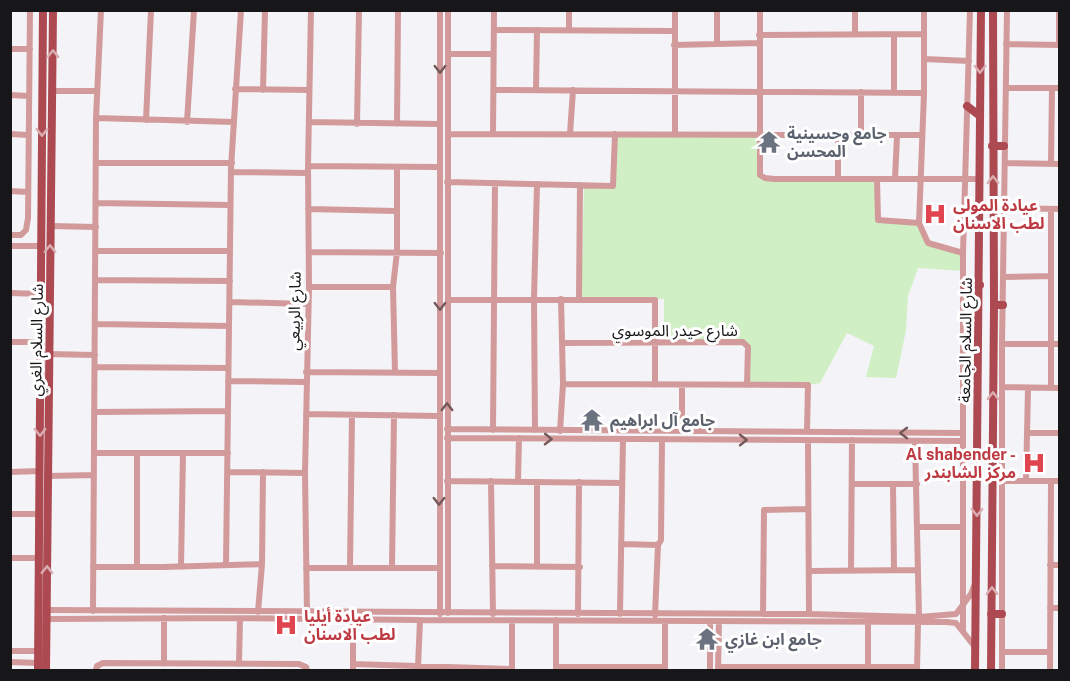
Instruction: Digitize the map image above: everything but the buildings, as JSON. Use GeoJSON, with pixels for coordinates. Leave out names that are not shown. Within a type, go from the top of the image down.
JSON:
{"type":"FeatureCollection","features":[{"type":"Feature","properties":{"kind":"main road","name":"شارع السلام الغري"},"geometry":{"type":"LineString","coordinates":[[38,667],[39,514],[48,476],[50,226],[46,209],[43,10]]}},
{"type":"Feature","properties":{"kind":"main road","name":"شارع السلام الغري"},"geometry":{"type":"LineString","coordinates":[[46,670],[43,490],[40,471],[40,342],[42,246],[52,91],[53,10]]}},
{"type":"Feature","properties":{"kind":"main road","name":"شارع السلام الجامعة"},"geometry":{"type":"LineString","coordinates":[[975,670],[981,10]]}},
{"type":"Feature","properties":{"kind":"main road","name":"شارع السلام الجامعة"},"geometry":{"type":"LineString","coordinates":[[991,670],[994,305],[993,10]]}},
{"type":"Feature","properties":{"kind":"main road"},"geometry":{"type":"LineString","coordinates":[[980,32],[987,28],[993,32]]}},
{"type":"Feature","properties":{"kind":"main road"},"geometry":{"type":"LineString","coordinates":[[967,106],[980,116]]}},
{"type":"Feature","properties":{"kind":"main road"},"geometry":{"type":"LineString","coordinates":[[992,146],[1004,146]]}},
{"type":"Feature","properties":{"kind":"main road"},"geometry":{"type":"LineString","coordinates":[[964,285],[980,285]]}},
{"type":"Feature","properties":{"kind":"main road"},"geometry":{"type":"LineString","coordinates":[[994,305],[1003,305]]}},
{"type":"Feature","properties":{"kind":"main road"},"geometry":{"type":"LineString","coordinates":[[978,449],[987,453],[993,450]]}},
{"type":"Feature","properties":{"kind":"main road"},"geometry":{"type":"LineString","coordinates":[[978,470],[983,465],[987,465],[992,470]]}},
{"type":"Feature","properties":{"kind":"main road"},"geometry":{"type":"LineString","coordinates":[[991,614],[1002,614]]}},
{"type":"Feature","properties":{"kind":"street"},"geometry":{"type":"LineString","coordinates":[[10,236],[21,236],[26,230],[30,10]]}},
{"type":"Feature","properties":{"kind":"street"},"geometry":{"type":"LineString","coordinates":[[93,611],[96,118],[101,10]]}},
{"type":"Feature","properties":{"kind":"street"},"geometry":{"type":"LineString","coordinates":[[146,120],[151,10]]}},
{"type":"Feature","properties":{"kind":"street"},"geometry":{"type":"LineString","coordinates":[[187,122],[194,10]]}},
{"type":"Feature","properties":{"kind":"street"},"geometry":{"type":"LineString","coordinates":[[226,565],[230,205],[240,10]]}},
{"type":"Feature","properties":{"kind":"street"},"geometry":{"type":"LineString","coordinates":[[263,90],[265,10]]}},
{"type":"Feature","properties":{"kind":"street","name":"شارع الربيعي"},"geometry":{"type":"LineString","coordinates":[[307,613],[305,473],[311,10]]}},
{"type":"Feature","properties":{"kind":"street"},"geometry":{"type":"LineString","coordinates":[[357,124],[359,10]]}},
{"type":"Feature","properties":{"kind":"street"},"geometry":{"type":"LineString","coordinates":[[397,123],[398,10]]}},
{"type":"Feature","properties":{"kind":"street"},"geometry":{"type":"LineString","coordinates":[[440,10],[441,253],[438,568],[440,614]]}},
{"type":"Feature","properties":{"kind":"street"},"geometry":{"type":"LineString","coordinates":[[448,10],[448,613]]}},
{"type":"Feature","properties":{"kind":"street"},"geometry":{"type":"LineString","coordinates":[[493,134],[494,10]]}},
{"type":"Feature","properties":{"kind":"street"},"geometry":{"type":"LineString","coordinates":[[569,10],[569,30]]}},
{"type":"Feature","properties":{"kind":"street"},"geometry":{"type":"LineString","coordinates":[[675,10],[675,135]]}},
{"type":"Feature","properties":{"kind":"street"},"geometry":{"type":"LineString","coordinates":[[717,10],[717,44]]}},
{"type":"Feature","properties":{"kind":"street"},"geometry":{"type":"LineString","coordinates":[[760,10],[760,175],[765,178],[979,179]]}},
{"type":"Feature","properties":{"kind":"street"},"geometry":{"type":"LineString","coordinates":[[855,10],[855,34]]}},
{"type":"Feature","properties":{"kind":"street"},"geometry":{"type":"LineString","coordinates":[[924,10],[924,93],[919,223],[928,243],[963,253]]}},
{"type":"Feature","properties":{"kind":"street"},"geometry":{"type":"LineString","coordinates":[[963,630],[963,253],[970,10]]}},
{"type":"Feature","properties":{"kind":"street"},"geometry":{"type":"LineString","coordinates":[[1002,670],[1002,344],[1006,10]]}},
{"type":"Feature","properties":{"kind":"street"},"geometry":{"type":"LineString","coordinates":[[1006,44],[1059,45],[1059,10]]}},
{"type":"Feature","properties":{"kind":"street"},"geometry":{"type":"LineString","coordinates":[[494,30],[674,31]]}},
{"type":"Feature","properties":{"kind":"street"},"geometry":{"type":"LineString","coordinates":[[536,90],[537,30]]}},
{"type":"Feature","properties":{"kind":"street"},"geometry":{"type":"LineString","coordinates":[[759,35],[924,34]]}},
{"type":"Feature","properties":{"kind":"street"},"geometry":{"type":"LineString","coordinates":[[894,35],[894,92]]}},
{"type":"Feature","properties":{"kind":"street"},"geometry":{"type":"LineString","coordinates":[[674,45],[759,43]]}},
{"type":"Feature","properties":{"kind":"street"},"geometry":{"type":"LineString","coordinates":[[10,49],[30,49]]}},
{"type":"Feature","properties":{"kind":"street"},"geometry":{"type":"LineString","coordinates":[[448,54],[493,54]]}},
{"type":"Feature","properties":{"kind":"street"},"geometry":{"type":"LineString","coordinates":[[924,59],[969,61]]}},
{"type":"Feature","properties":{"kind":"street"},"geometry":{"type":"LineString","coordinates":[[1006,88],[1056,88],[1051,164]]}},
{"type":"Feature","properties":{"kind":"street"},"geometry":{"type":"LineString","coordinates":[[235,89],[309,90]]}},
{"type":"Feature","properties":{"kind":"street"},"geometry":{"type":"LineString","coordinates":[[494,90],[759,90],[924,93]]}},
{"type":"Feature","properties":{"kind":"street"},"geometry":{"type":"LineString","coordinates":[[570,134],[573,90]]}},
{"type":"Feature","properties":{"kind":"street"},"geometry":{"type":"LineString","coordinates":[[52,91],[97,91]]}},
{"type":"Feature","properties":{"kind":"street"},"geometry":{"type":"LineString","coordinates":[[861,92],[861,135]]}},
{"type":"Feature","properties":{"kind":"street"},"geometry":{"type":"LineString","coordinates":[[10,95],[29,96]]}},
{"type":"Feature","properties":{"kind":"street"},"geometry":{"type":"LineString","coordinates":[[96,118],[234,122]]}},
{"type":"Feature","properties":{"kind":"street"},"geometry":{"type":"LineString","coordinates":[[309,123],[439,124]]}},
{"type":"Feature","properties":{"kind":"street"},"geometry":{"type":"LineString","coordinates":[[448,134],[922,135]]}},
{"type":"Feature","properties":{"kind":"street"},"geometry":{"type":"LineString","coordinates":[[447,182],[613,186],[615,134]]}},
{"type":"Feature","properties":{"kind":"street"},"geometry":{"type":"LineString","coordinates":[[10,135],[28,135]]}},
{"type":"Feature","properties":{"kind":"street"},"geometry":{"type":"LineString","coordinates":[[838,135],[838,178]]}},
{"type":"Feature","properties":{"kind":"street"},"geometry":{"type":"LineString","coordinates":[[895,179],[897,136]]}},
{"type":"Feature","properties":{"kind":"street"},"geometry":{"type":"LineString","coordinates":[[96,163],[232,164]]}},
{"type":"Feature","properties":{"kind":"street"},"geometry":{"type":"LineString","coordinates":[[1005,163],[1059,164]]}},
{"type":"Feature","properties":{"kind":"street"},"geometry":{"type":"LineString","coordinates":[[395,372],[393,287],[397,252],[398,167]]}},
{"type":"Feature","properties":{"kind":"street"},"geometry":{"type":"LineString","coordinates":[[231,172],[439,167]]}},
{"type":"Feature","properties":{"kind":"street"},"geometry":{"type":"LineString","coordinates":[[877,179],[878,220],[919,223]]}},
{"type":"Feature","properties":{"kind":"street"},"geometry":{"type":"LineString","coordinates":[[493,430],[495,183]]}},
{"type":"Feature","properties":{"kind":"street"},"geometry":{"type":"LineString","coordinates":[[535,430],[534,298],[537,184]]}},
{"type":"Feature","properties":{"kind":"street"},"geometry":{"type":"LineString","coordinates":[[579,299],[580,184]]}},
{"type":"Feature","properties":{"kind":"street"},"geometry":{"type":"LineString","coordinates":[[10,191],[28,192]]}},
{"type":"Feature","properties":{"kind":"street"},"geometry":{"type":"LineString","coordinates":[[96,203],[230,205]]}},
{"type":"Feature","properties":{"kind":"street"},"geometry":{"type":"LineString","coordinates":[[1004,208],[1059,209]]}},
{"type":"Feature","properties":{"kind":"street"},"geometry":{"type":"LineString","coordinates":[[308,209],[396,211]]}},
{"type":"Feature","properties":{"kind":"street"},"geometry":{"type":"LineString","coordinates":[[1051,209],[1051,388]]}},
{"type":"Feature","properties":{"kind":"street"},"geometry":{"type":"LineString","coordinates":[[50,226],[96,227]]}},
{"type":"Feature","properties":{"kind":"street"},"geometry":{"type":"LineString","coordinates":[[10,246],[42,246]]}},
{"type":"Feature","properties":{"kind":"street"},"geometry":{"type":"LineString","coordinates":[[95,251],[230,251]]}},
{"type":"Feature","properties":{"kind":"street"},"geometry":{"type":"LineString","coordinates":[[309,252],[441,253]]}},
{"type":"Feature","properties":{"kind":"street"},"geometry":{"type":"LineString","coordinates":[[1051,255],[1059,255]]}},
{"type":"Feature","properties":{"kind":"street"},"geometry":{"type":"LineString","coordinates":[[1003,277],[1051,276]]}},
{"type":"Feature","properties":{"kind":"street"},"geometry":{"type":"LineString","coordinates":[[95,280],[230,281]]}},
{"type":"Feature","properties":{"kind":"street"},"geometry":{"type":"LineString","coordinates":[[309,287],[393,287]]}},
{"type":"Feature","properties":{"kind":"street"},"geometry":{"type":"LineString","coordinates":[[10,293],[41,294]]}},
{"type":"Feature","properties":{"kind":"street"},"geometry":{"type":"LineString","coordinates":[[1051,297],[1059,297]]}},
{"type":"Feature","properties":{"kind":"street"},"geometry":{"type":"LineString","coordinates":[[448,300],[534,298],[655,300],[655,385]]}},
{"type":"Feature","properties":{"kind":"street"},"geometry":{"type":"LineString","coordinates":[[560,431],[563,384],[561,299]]}},
{"type":"Feature","properties":{"kind":"street"},"geometry":{"type":"LineString","coordinates":[[230,302],[308,304]]}},
{"type":"Feature","properties":{"kind":"street"},"geometry":{"type":"LineString","coordinates":[[95,324],[229,326]]}},
{"type":"Feature","properties":{"kind":"street"},"geometry":{"type":"LineString","coordinates":[[10,342],[40,342]]}},
{"type":"Feature","properties":{"kind":"street","name":"شارع حيدر الموسوي"},"geometry":{"type":"LineString","coordinates":[[562,343],[743,342],[748,347],[747,385]]}},
{"type":"Feature","properties":{"kind":"street"},"geometry":{"type":"LineString","coordinates":[[1002,344],[1059,344]]}},
{"type":"Feature","properties":{"kind":"street"},"geometry":{"type":"LineString","coordinates":[[48,354],[95,355]]}},
{"type":"Feature","properties":{"kind":"street"},"geometry":{"type":"LineString","coordinates":[[95,367],[228,368]]}},
{"type":"Feature","properties":{"kind":"street"},"geometry":{"type":"LineString","coordinates":[[306,372],[439,373]]}},
{"type":"Feature","properties":{"kind":"street"},"geometry":{"type":"LineString","coordinates":[[228,381],[306,382]]}},
{"type":"Feature","properties":{"kind":"street"},"geometry":{"type":"LineString","coordinates":[[563,384],[808,385],[807,431]]}},
{"type":"Feature","properties":{"kind":"street"},"geometry":{"type":"LineString","coordinates":[[682,385],[682,431]]}},
{"type":"Feature","properties":{"kind":"street"},"geometry":{"type":"LineString","coordinates":[[1002,387],[1059,388]]}},
{"type":"Feature","properties":{"kind":"street"},"geometry":{"type":"LineString","coordinates":[[1026,481],[1028,388]]}},
{"type":"Feature","properties":{"kind":"street"},"geometry":{"type":"LineString","coordinates":[[94,412],[226,411]]}},
{"type":"Feature","properties":{"kind":"street"},"geometry":{"type":"LineString","coordinates":[[306,414],[439,416]]}},
{"type":"Feature","properties":{"kind":"street"},"geometry":{"type":"LineString","coordinates":[[350,567],[352,415]]}},
{"type":"Feature","properties":{"kind":"street"},"geometry":{"type":"LineString","coordinates":[[392,568],[394,415]]}},
{"type":"Feature","properties":{"kind":"street"},"geometry":{"type":"LineString","coordinates":[[447,429],[963,433]]}},
{"type":"Feature","properties":{"kind":"street"},"geometry":{"type":"LineString","coordinates":[[702,440],[703,431]]}},
{"type":"Feature","properties":{"kind":"street"},"geometry":{"type":"LineString","coordinates":[[1027,433],[1059,433]]}},
{"type":"Feature","properties":{"kind":"street"},"geometry":{"type":"LineString","coordinates":[[447,438],[963,441]]}},
{"type":"Feature","properties":{"kind":"street"},"geometry":{"type":"LineString","coordinates":[[518,481],[519,438]]}},
{"type":"Feature","properties":{"kind":"street"},"geometry":{"type":"LineString","coordinates":[[620,614],[623,439]]}},
{"type":"Feature","properties":{"kind":"street"},"geometry":{"type":"LineString","coordinates":[[655,615],[658,544],[661,540],[662,439]]}},
{"type":"Feature","properties":{"kind":"street"},"geometry":{"type":"LineString","coordinates":[[808,440],[809,614]]}},
{"type":"Feature","properties":{"kind":"street"},"geometry":{"type":"LineString","coordinates":[[851,570],[852,440]]}},
{"type":"Feature","properties":{"kind":"street"},"geometry":{"type":"LineString","coordinates":[[719,621],[718,669],[917,669],[915,441]]}},
{"type":"Feature","properties":{"kind":"street"},"geometry":{"type":"LineString","coordinates":[[94,453],[228,453]]}},
{"type":"Feature","properties":{"kind":"street"},"geometry":{"type":"LineString","coordinates":[[181,567],[183,453]]}},
{"type":"Feature","properties":{"kind":"street"},"geometry":{"type":"LineString","coordinates":[[137,454],[137,567]]}},
{"type":"Feature","properties":{"kind":"street"},"geometry":{"type":"LineString","coordinates":[[10,471],[40,471]]}},
{"type":"Feature","properties":{"kind":"street"},"geometry":{"type":"LineString","coordinates":[[228,471],[305,473]]}},
{"type":"Feature","properties":{"kind":"street"},"geometry":{"type":"LineString","coordinates":[[258,612],[262,564],[263,472]]}},
{"type":"Feature","properties":{"kind":"street"},"geometry":{"type":"LineString","coordinates":[[48,476],[94,475]]}},
{"type":"Feature","properties":{"kind":"street"},"geometry":{"type":"LineString","coordinates":[[447,481],[622,483]]}},
{"type":"Feature","properties":{"kind":"street"},"geometry":{"type":"LineString","coordinates":[[1003,481],[1059,481]]}},
{"type":"Feature","properties":{"kind":"street"},"geometry":{"type":"LineString","coordinates":[[1050,670],[1051,481]]}},
{"type":"Feature","properties":{"kind":"street"},"geometry":{"type":"LineString","coordinates":[[491,482],[493,614]]}},
{"type":"Feature","properties":{"kind":"street"},"geometry":{"type":"LineString","coordinates":[[537,482],[537,567]]}},
{"type":"Feature","properties":{"kind":"street"},"geometry":{"type":"LineString","coordinates":[[578,614],[579,482]]}},
{"type":"Feature","properties":{"kind":"street"},"geometry":{"type":"LineString","coordinates":[[852,484],[917,484]]}},
{"type":"Feature","properties":{"kind":"street"},"geometry":{"type":"LineString","coordinates":[[893,484],[894,570]]}},
{"type":"Feature","properties":{"kind":"street"},"geometry":{"type":"LineString","coordinates":[[763,614],[764,510],[807,509]]}},
{"type":"Feature","properties":{"kind":"street"},"geometry":{"type":"LineString","coordinates":[[10,514],[39,514]]}},
{"type":"Feature","properties":{"kind":"street"},"geometry":{"type":"LineString","coordinates":[[917,527],[963,527]]}},
{"type":"Feature","properties":{"kind":"street"},"geometry":{"type":"LineString","coordinates":[[621,544],[658,544]]}},
{"type":"Feature","properties":{"kind":"street"},"geometry":{"type":"LineString","coordinates":[[10,558],[39,558]]}},
{"type":"Feature","properties":{"kind":"street"},"geometry":{"type":"LineString","coordinates":[[93,567],[262,564]]}},
{"type":"Feature","properties":{"kind":"street"},"geometry":{"type":"LineString","coordinates":[[1050,565],[1059,565]]}},
{"type":"Feature","properties":{"kind":"street"},"geometry":{"type":"LineString","coordinates":[[492,566],[580,567]]}},
{"type":"Feature","properties":{"kind":"street"},"geometry":{"type":"LineString","coordinates":[[306,568],[438,568]]}},
{"type":"Feature","properties":{"kind":"street"},"geometry":{"type":"LineString","coordinates":[[809,571],[917,570]]}},
{"type":"Feature","properties":{"kind":"street"},"geometry":{"type":"LineString","coordinates":[[46,615],[240,618],[448,613],[620,614],[710,621],[868,622],[918,620],[956,614],[971,594],[976,582]]}},
{"type":"Feature","properties":{"kind":"street"},"geometry":{"type":"LineString","coordinates":[[1050,608],[1059,608]]}},
{"type":"Feature","properties":{"kind":"street"},"geometry":{"type":"LineString","coordinates":[[46,615],[93,611],[258,612],[307,613],[353,619],[665,621],[677,618],[809,614],[956,623],[975,647]]}},
{"type":"Feature","properties":{"kind":"street"},"geometry":{"type":"LineString","coordinates":[[956,614],[960,618],[956,623]]}},
{"type":"Feature","properties":{"kind":"street"},"geometry":{"type":"LineString","coordinates":[[164,618],[164,664]]}},
{"type":"Feature","properties":{"kind":"street"},"geometry":{"type":"LineString","coordinates":[[239,664],[240,618]]}},
{"type":"Feature","properties":{"kind":"street"},"geometry":{"type":"LineString","coordinates":[[353,619],[353,668],[418,667],[512,670],[512,621]]}},
{"type":"Feature","properties":{"kind":"street"},"geometry":{"type":"LineString","coordinates":[[418,667],[420,620]]}},
{"type":"Feature","properties":{"kind":"street"},"geometry":{"type":"LineString","coordinates":[[556,621],[556,669],[665,669],[665,621]]}},
{"type":"Feature","properties":{"kind":"street"},"geometry":{"type":"LineString","coordinates":[[710,621],[710,670]]}},
{"type":"Feature","properties":{"kind":"street"},"geometry":{"type":"LineString","coordinates":[[868,622],[868,668]]}},
{"type":"Feature","properties":{"kind":"street"},"geometry":{"type":"LineString","coordinates":[[10,651],[38,651]]}},
{"type":"Feature","properties":{"kind":"street"},"geometry":{"type":"LineString","coordinates":[[1002,652],[1050,652]]}},
{"type":"Feature","properties":{"kind":"street"},"geometry":{"type":"LineString","coordinates":[[10,662],[38,667]]}},
{"type":"Feature","properties":{"kind":"street"},"geometry":{"type":"LineString","coordinates":[[96,670],[97,666],[103,663],[139,667],[164,664],[180,667],[224,667],[239,664],[267,667],[299,664],[307,670]]}},
{"type":"Feature","properties":{"kind":"green space"},"geometry":{"type":"Polygon","coordinates":[[[615,134],[759,135],[760,175],[765,178],[877,179],[878,218],[919,223],[928,243],[963,253],[963,271],[918,268],[908,296],[906,330],[896,378],[866,377],[874,346],[847,333],[820,383],[747,385],[748,347],[743,342],[664,342],[664,299],[581,302],[584,185],[613,185],[615,134]]]}},
{"type":"Feature","properties":{"kind":"place","name":"جامع وحسينية المحسن"},"geometry":{"type":"Point","coordinates":[769,142]}},
{"type":"Feature","properties":{"kind":"place","name":"عيادة المولى لطب الاسنان"},"geometry":{"type":"Point","coordinates":[935,214]}},
{"type":"Feature","properties":{"kind":"place","name":"جامع آل ابراهيم"},"geometry":{"type":"Point","coordinates":[592,420]}},
{"type":"Feature","properties":{"kind":"place","name":"Al shabender - مركز الشابندر"},"geometry":{"type":"Point","coordinates":[1034,463]}},
{"type":"Feature","properties":{"kind":"place","name":"عيادة أيليا لطب الاسنان"},"geometry":{"type":"Point","coordinates":[286,625]}},
{"type":"Feature","properties":{"kind":"place","name":"جامع ابن غازي"},"geometry":{"type":"Point","coordinates":[707,639]}}]}
